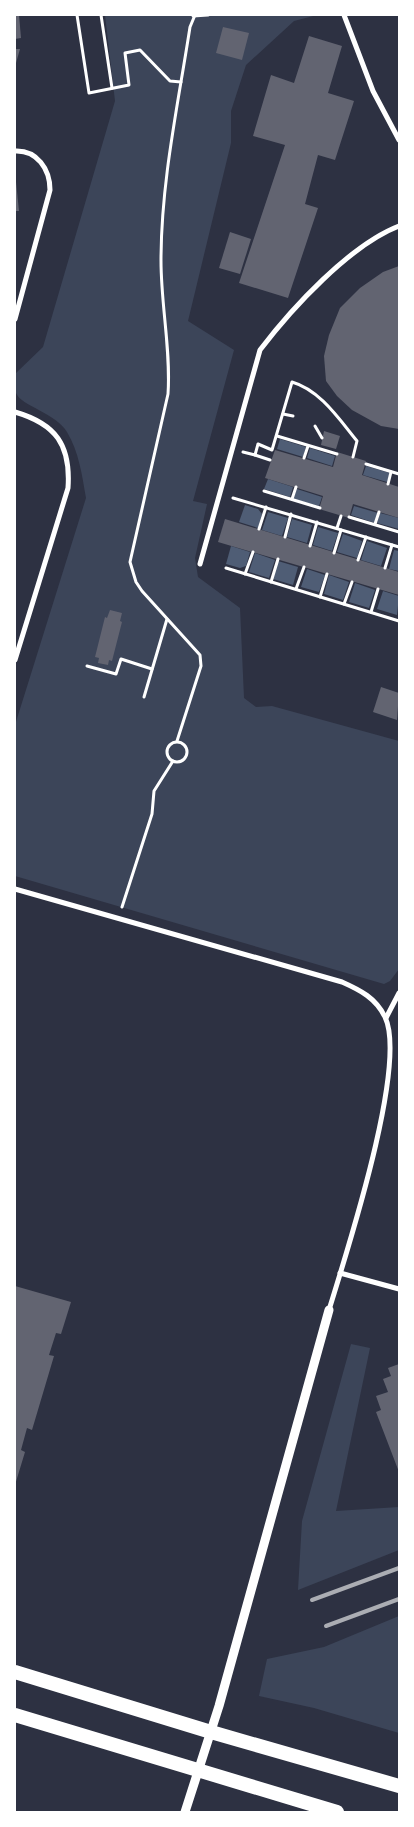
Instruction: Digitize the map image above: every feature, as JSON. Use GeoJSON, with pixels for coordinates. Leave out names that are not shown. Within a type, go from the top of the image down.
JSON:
{"type":"FeatureCollection","features":[{"type":"Feature","properties":{"kind":"highway"},"geometry":{"type":"LineString","coordinates":[[15,1672],[211,1732],[399,1786]]}},
{"type":"Feature","properties":{"kind":"highway"},"geometry":{"type":"LineString","coordinates":[[15,1715],[337,1812]]}},
{"type":"Feature","properties":{"kind":"street"},"geometry":{"type":"LineString","coordinates":[[344,15],[373,91],[399,140]]}},
{"type":"Feature","properties":{"kind":"street"},"geometry":{"type":"LineString","coordinates":[[15,151],[28,153],[42,163],[50,179],[50,190],[15,319]]}},
{"type":"Feature","properties":{"kind":"street"},"geometry":{"type":"LineString","coordinates":[[200,564],[260,350],[278,326],[351,254],[399,226]]}},
{"type":"Feature","properties":{"kind":"street"},"geometry":{"type":"LineString","coordinates":[[15,412],[36,419],[52,430],[63,447],[70,467],[68,488],[15,660]]}},
{"type":"Feature","properties":{"kind":"street"},"geometry":{"type":"LineString","coordinates":[[15,889],[342,982],[374,999],[386,1018],[390,1054],[388,1083],[370,1167],[211,1732],[186,1812]]}},
{"type":"Feature","properties":{"kind":"street"},"geometry":{"type":"LineString","coordinates":[[386,1018],[399,993]]}},
{"type":"Feature","properties":{"kind":"street"},"geometry":{"type":"LineString","coordinates":[[340,1273],[399,1289]]}},
{"type":"Feature","properties":{"kind":"path"},"geometry":{"type":"LineString","coordinates":[[77,15],[88,93],[129,85],[125,52],[140,50],[170,81],[181,82]]}},
{"type":"Feature","properties":{"kind":"path"},"geometry":{"type":"LineString","coordinates":[[101,15],[112,88]]}},
{"type":"Feature","properties":{"kind":"path"},"geometry":{"type":"LineString","coordinates":[[176,741],[202,660],[194,647],[167,619],[136,582],[130,562],[162,428],[168,394],[169,375],[161,262],[164,184],[193,15],[208,15]]}},
{"type":"Feature","properties":{"kind":"path"},"geometry":{"type":"LineString","coordinates":[[255,455],[258,444],[272,450],[292,382],[306,386],[331,411],[356,441],[353,457]]}},
{"type":"Feature","properties":{"kind":"path"},"geometry":{"type":"LineString","coordinates":[[283,414],[293,416]]}},
{"type":"Feature","properties":{"kind":"path"},"geometry":{"type":"LineString","coordinates":[[315,426],[322,438]]}},
{"type":"Feature","properties":{"kind":"path"},"geometry":{"type":"LineString","coordinates":[[277,436],[337,454]]}},
{"type":"Feature","properties":{"kind":"path"},"geometry":{"type":"LineString","coordinates":[[304,458],[308,446]]}},
{"type":"Feature","properties":{"kind":"path"},"geometry":{"type":"LineString","coordinates":[[232,449],[270,460]]}},
{"type":"Feature","properties":{"kind":"path"},"geometry":{"type":"LineString","coordinates":[[366,464],[399,474]]}},
{"type":"Feature","properties":{"kind":"path"},"geometry":{"type":"LineString","coordinates":[[388,484],[391,472]]}},
{"type":"Feature","properties":{"kind":"path"},"geometry":{"type":"LineString","coordinates":[[292,500],[296,487]]}},
{"type":"Feature","properties":{"kind":"path"},"geometry":{"type":"LineString","coordinates":[[264,491],[320,508]]}},
{"type":"Feature","properties":{"kind":"path"},"geometry":{"type":"LineString","coordinates":[[234,498],[399,547]]}},
{"type":"Feature","properties":{"kind":"path"},"geometry":{"type":"LineString","coordinates":[[259,529],[266,507]]}},
{"type":"Feature","properties":{"kind":"path"},"geometry":{"type":"LineString","coordinates":[[375,524],[379,512]]}},
{"type":"Feature","properties":{"kind":"path"},"geometry":{"type":"LineString","coordinates":[[285,537],[291,514]]}},
{"type":"Feature","properties":{"kind":"path"},"geometry":{"type":"LineString","coordinates":[[334,553],[341,516]]}},
{"type":"Feature","properties":{"kind":"path"},"geometry":{"type":"LineString","coordinates":[[350,517],[399,532]]}},
{"type":"Feature","properties":{"kind":"path"},"geometry":{"type":"LineString","coordinates":[[310,546],[317,522]]}},
{"type":"Feature","properties":{"kind":"path"},"geometry":{"type":"LineString","coordinates":[[358,560],[366,537]]}},
{"type":"Feature","properties":{"kind":"path"},"geometry":{"type":"LineString","coordinates":[[385,568],[392,545]]}},
{"type":"Feature","properties":{"kind":"path"},"geometry":{"type":"LineString","coordinates":[[246,574],[253,552]]}},
{"type":"Feature","properties":{"kind":"path"},"geometry":{"type":"LineString","coordinates":[[271,582],[278,559]]}},
{"type":"Feature","properties":{"kind":"path"},"geometry":{"type":"LineString","coordinates":[[296,589],[304,567]]}},
{"type":"Feature","properties":{"kind":"path"},"geometry":{"type":"LineString","coordinates":[[226,568],[398,620],[399,614]]}},
{"type":"Feature","properties":{"kind":"path"},"geometry":{"type":"LineString","coordinates":[[320,597],[328,574]]}},
{"type":"Feature","properties":{"kind":"path"},"geometry":{"type":"LineString","coordinates":[[344,604],[352,582]]}},
{"type":"Feature","properties":{"kind":"path"},"geometry":{"type":"LineString","coordinates":[[372,612],[378,589]]}},
{"type":"Feature","properties":{"kind":"path"},"geometry":{"type":"LineString","coordinates":[[144,697],[167,619]]}},
{"type":"Feature","properties":{"kind":"path"},"geometry":{"type":"LineString","coordinates":[[87,666],[116,674],[121,659],[152,669]]}},
{"type":"Feature","properties":{"kind":"path"},"geometry":{"type":"LineString","coordinates":[[176,741],[183,743],[188,752],[183,760],[173,761],[168,756],[167,750],[170,744],[176,741]]}},
{"type":"Feature","properties":{"kind":"path"},"geometry":{"type":"LineString","coordinates":[[118,918],[148,828],[154,802],[154,791],[173,761]]}},
{"type":"Feature","properties":{"kind":"shaded area"},"geometry":{"type":"Polygon","coordinates":[[[105,15],[317,15],[294,21],[246,65],[231,111],[231,143],[188,321],[234,350],[193,501],[207,504],[195,558],[198,577],[240,608],[244,698],[256,707],[272,706],[399,741],[399,969],[390,981],[384,984],[15,876],[15,725],[86,498],[77,456],[67,432],[55,420],[19,398],[15,391],[15,374],[43,347],[115,101],[105,15]]]}},
{"type":"Feature","properties":{"kind":"shaded area"},"geometry":{"type":"Polygon","coordinates":[[[280,439],[306,447],[303,457],[277,449],[280,439]]]}},
{"type":"Feature","properties":{"kind":"shaded area"},"geometry":{"type":"Polygon","coordinates":[[[310,448],[335,456],[332,466],[307,458],[310,448]]]}},
{"type":"Feature","properties":{"kind":"shaded area"},"geometry":{"type":"Polygon","coordinates":[[[366,466],[390,473],[387,482],[363,475],[366,466]]]}},
{"type":"Feature","properties":{"kind":"shaded area"},"geometry":{"type":"Polygon","coordinates":[[[268,479],[293,487],[290,497],[264,489],[268,479]]]}},
{"type":"Feature","properties":{"kind":"shaded area"},"geometry":{"type":"Polygon","coordinates":[[[297,489],[322,497],[319,506],[293,499],[297,489]]]}},
{"type":"Feature","properties":{"kind":"shaded area"},"geometry":{"type":"Polygon","coordinates":[[[245,505],[258,509],[262,514],[258,528],[239,522],[245,505]]]}},
{"type":"Feature","properties":{"kind":"shaded area"},"geometry":{"type":"Polygon","coordinates":[[[354,506],[378,513],[375,523],[351,515],[354,506]]]}},
{"type":"Feature","properties":{"kind":"shaded area"},"geometry":{"type":"Polygon","coordinates":[[[268,512],[288,518],[282,536],[262,530],[268,512]]]}},
{"type":"Feature","properties":{"kind":"shaded area"},"geometry":{"type":"Polygon","coordinates":[[[380,513],[399,518],[399,529],[377,523],[380,513]]]}},
{"type":"Feature","properties":{"kind":"shaded area"},"geometry":{"type":"Polygon","coordinates":[[[292,519],[312,525],[307,543],[287,537],[292,519]]]}},
{"type":"Feature","properties":{"kind":"shaded area"},"geometry":{"type":"Polygon","coordinates":[[[318,527],[338,533],[332,551],[313,545],[318,527]]]}},
{"type":"Feature","properties":{"kind":"shaded area"},"geometry":{"type":"Polygon","coordinates":[[[343,534],[362,541],[357,558],[337,552],[343,534]]]}},
{"type":"Feature","properties":{"kind":"shaded area"},"geometry":{"type":"Polygon","coordinates":[[[367,541],[387,548],[381,566],[361,560],[367,541]]]}},
{"type":"Feature","properties":{"kind":"shaded area"},"geometry":{"type":"Polygon","coordinates":[[[231,546],[250,552],[246,566],[240,568],[226,564],[231,546]]]}},
{"type":"Feature","properties":{"kind":"shaded area"},"geometry":{"type":"Polygon","coordinates":[[[394,550],[399,551],[399,571],[389,569],[394,550]]]}},
{"type":"Feature","properties":{"kind":"shaded area"},"geometry":{"type":"Polygon","coordinates":[[[255,553],[275,560],[269,578],[249,572],[255,553]]]}},
{"type":"Feature","properties":{"kind":"shaded area"},"geometry":{"type":"Polygon","coordinates":[[[278,561],[298,567],[293,585],[273,579],[278,561]]]}},
{"type":"Feature","properties":{"kind":"shaded area"},"geometry":{"type":"Polygon","coordinates":[[[307,569],[325,575],[319,592],[301,587],[307,569]]]}},
{"type":"Feature","properties":{"kind":"shaded area"},"geometry":{"type":"Polygon","coordinates":[[[329,575],[349,582],[343,600],[324,594],[329,575]]]}},
{"type":"Feature","properties":{"kind":"shaded area"},"geometry":{"type":"Polygon","coordinates":[[[355,583],[375,590],[369,608],[349,602],[355,583]]]}},
{"type":"Feature","properties":{"kind":"shaded area"},"geometry":{"type":"Polygon","coordinates":[[[383,591],[399,596],[397,615],[377,609],[383,591]]]}},
{"type":"Feature","properties":{"kind":"shaded area"},"geometry":{"type":"Polygon","coordinates":[[[351,1344],[370,1348],[336,1511],[399,1507],[399,1550],[298,1590],[302,1521],[351,1344]]]}},
{"type":"Feature","properties":{"kind":"shaded area"},"geometry":{"type":"Polygon","coordinates":[[[399,1616],[399,1733],[314,1708],[259,1696],[267,1659],[324,1647],[399,1616]]]}},
{"type":"Feature","properties":{"kind":"building"},"geometry":{"type":"Polygon","coordinates":[[[15,15],[19,15],[21,38],[15,39],[15,15]]]}},
{"type":"Feature","properties":{"kind":"building"},"geometry":{"type":"Polygon","coordinates":[[[223,27],[249,33],[242,60],[216,53],[223,27]]]}},
{"type":"Feature","properties":{"kind":"building"},"geometry":{"type":"Polygon","coordinates":[[[309,36],[342,46],[328,93],[354,101],[335,160],[318,155],[305,204],[318,208],[288,298],[239,283],[285,145],[253,136],[271,75],[294,83],[309,36]]]}},
{"type":"Feature","properties":{"kind":"building"},"geometry":{"type":"Polygon","coordinates":[[[15,49],[20,49],[16,63],[15,63],[15,49]]]}},
{"type":"Feature","properties":{"kind":"building"},"geometry":{"type":"Polygon","coordinates":[[[16,182],[19,211],[15,211],[16,182]]]}},
{"type":"Feature","properties":{"kind":"building"},"geometry":{"type":"Polygon","coordinates":[[[230,232],[251,239],[240,274],[219,268],[230,232]]]}},
{"type":"Feature","properties":{"kind":"building"},"geometry":{"type":"Polygon","coordinates":[[[399,266],[399,429],[381,426],[352,410],[337,396],[326,381],[324,356],[329,335],[340,308],[360,288],[383,272],[399,266]]]}},
{"type":"Feature","properties":{"kind":"building"},"geometry":{"type":"Polygon","coordinates":[[[324,431],[340,436],[336,449],[321,445],[324,431]]]}},
{"type":"Feature","properties":{"kind":"building"},"geometry":{"type":"Polygon","coordinates":[[[275,450],[333,467],[337,452],[366,461],[362,475],[399,487],[399,518],[353,504],[349,518],[319,509],[323,496],[265,478],[275,450]]]}},
{"type":"Feature","properties":{"kind":"building"},"geometry":{"type":"Polygon","coordinates":[[[225,519],[399,572],[399,595],[218,542],[225,519]]]}},
{"type":"Feature","properties":{"kind":"building"},"geometry":{"type":"Polygon","coordinates":[[[110,610],[122,613],[120,621],[122,622],[112,661],[109,660],[108,665],[98,663],[99,658],[95,657],[105,617],[107,618],[110,610]]]}},
{"type":"Feature","properties":{"kind":"building"},"geometry":{"type":"Polygon","coordinates":[[[381,687],[399,693],[397,720],[373,712],[381,687]]]}},
{"type":"Feature","properties":{"kind":"building"},"geometry":{"type":"Polygon","coordinates":[[[15,1286],[71,1302],[61,1334],[56,1333],[49,1355],[54,1356],[32,1430],[27,1428],[21,1450],[25,1452],[15,1485],[15,1286]]]}},
{"type":"Feature","properties":{"kind":"building"},"geometry":{"type":"Polygon","coordinates":[[[399,1364],[399,1472],[376,1412],[381,1410],[376,1396],[388,1392],[383,1379],[391,1376],[388,1368],[399,1364]]]}},
{"type":"Feature","properties":{"kind":"railway"},"geometry":{"type":"LineString","coordinates":[[312,1600],[399,1568]]}},
{"type":"Feature","properties":{"kind":"railway"},"geometry":{"type":"LineString","coordinates":[[326,1626],[399,1599]]}}]}
